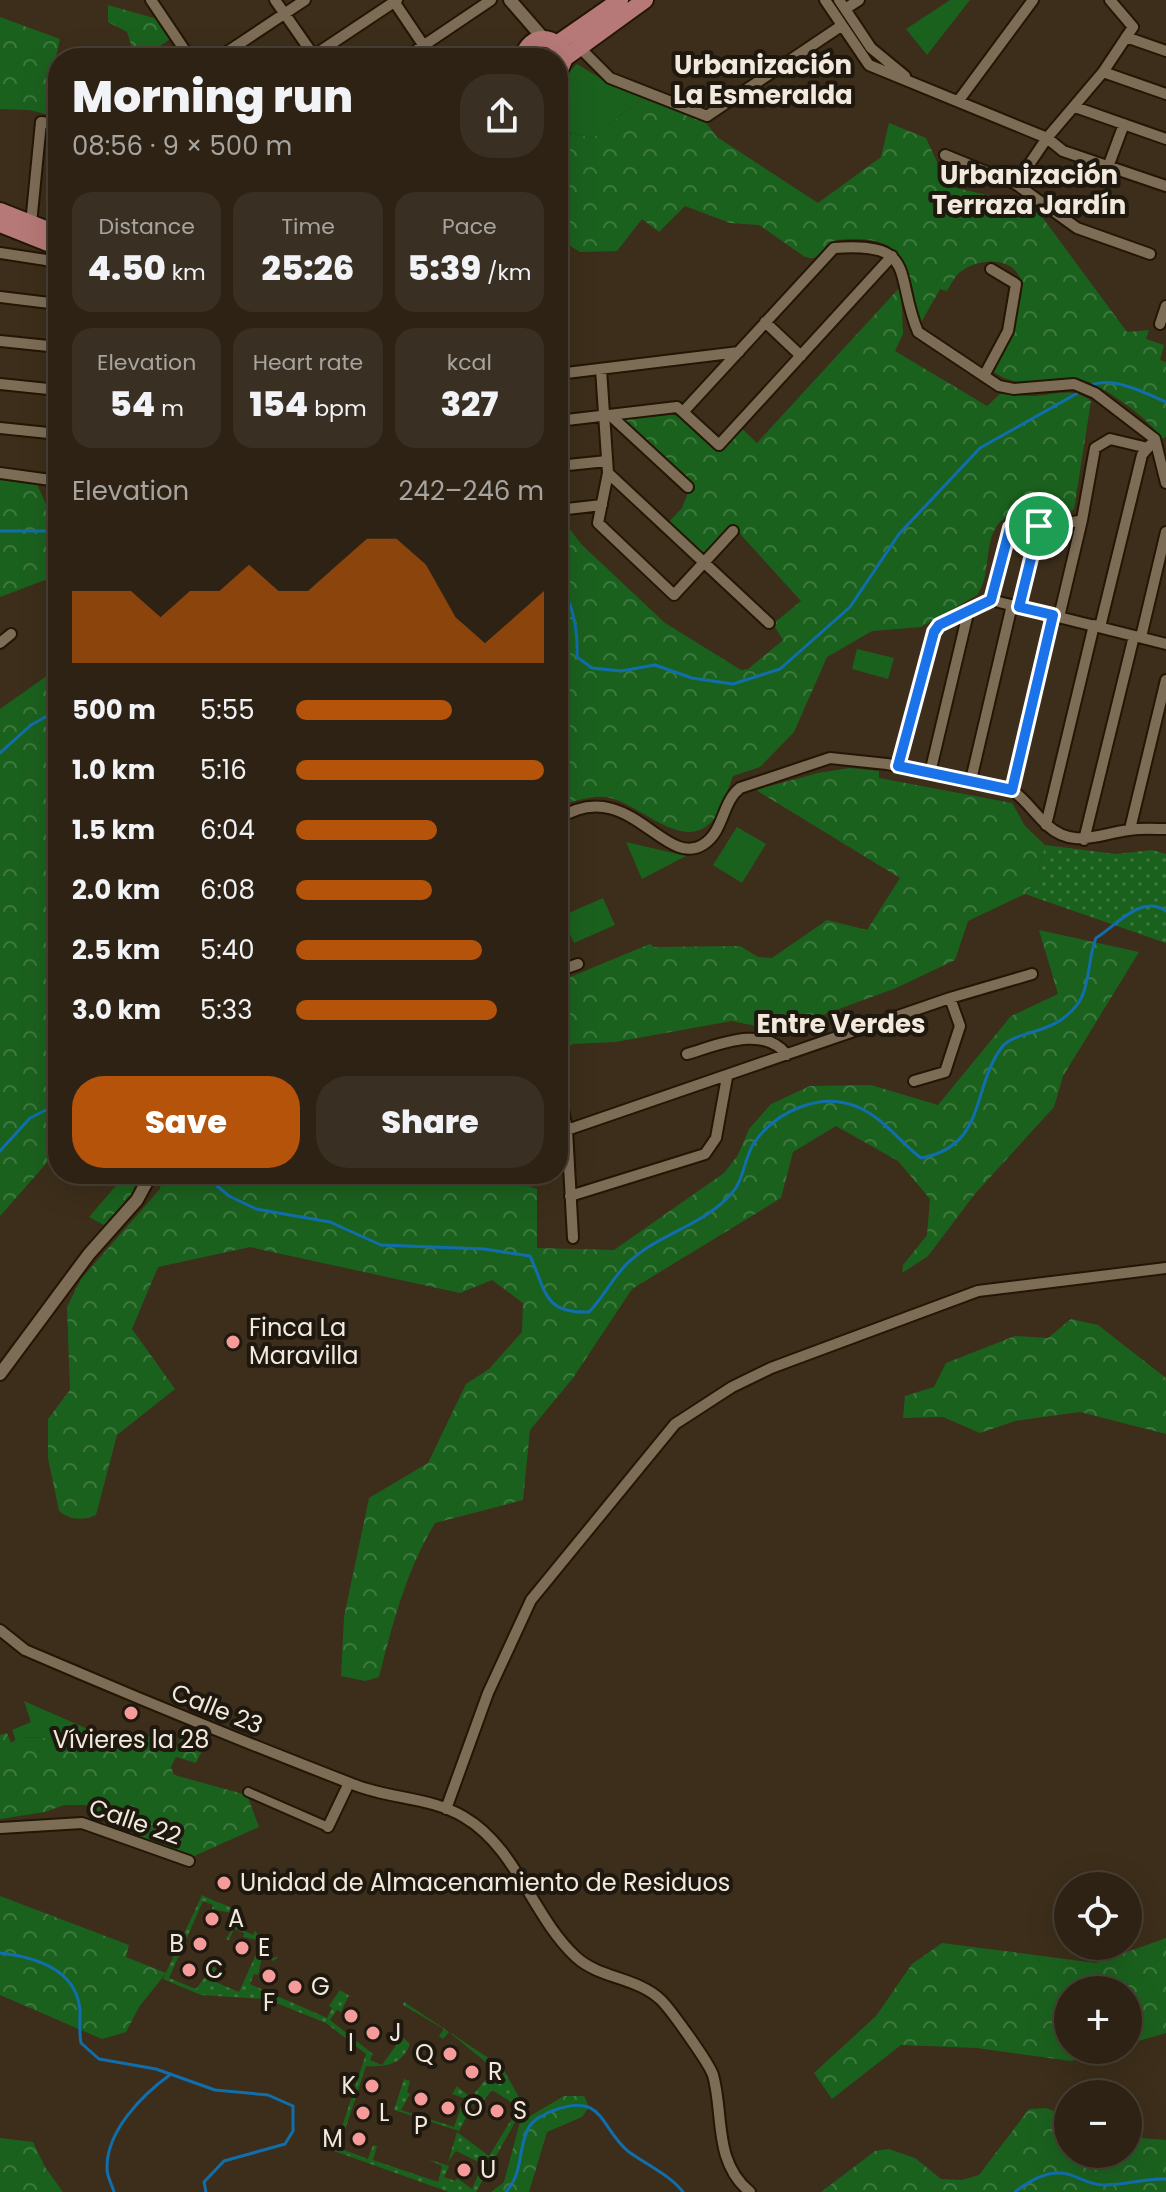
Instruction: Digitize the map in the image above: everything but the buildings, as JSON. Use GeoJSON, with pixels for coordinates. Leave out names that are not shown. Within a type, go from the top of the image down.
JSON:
{"type":"FeatureCollection","features":[{"type":"Feature","properties":{"kind":"main road"},"geometry":{"type":"LineString","coordinates":[[552,48],[620,0]]}},
{"type":"Feature","properties":{"kind":"main road"},"geometry":{"type":"LineString","coordinates":[[568,49],[580,48],[645,0]]}},
{"type":"Feature","properties":{"kind":"main road"},"geometry":{"type":"LineString","coordinates":[[0,211],[48,230]]}},
{"type":"Feature","properties":{"kind":"main road"},"geometry":{"type":"LineString","coordinates":[[0,224],[48,243]]}},
{"type":"Feature","properties":{"kind":"street"},"geometry":{"type":"LineString","coordinates":[[151,0],[183,48]]}},
{"type":"Feature","properties":{"kind":"street"},"geometry":{"type":"LineString","coordinates":[[275,0],[306,48]]}},
{"type":"Feature","properties":{"kind":"street"},"geometry":{"type":"LineString","coordinates":[[233,48],[305,0]]}},
{"type":"Feature","properties":{"kind":"street"},"geometry":{"type":"LineString","coordinates":[[421,48],[491,0]]}},
{"type":"Feature","properties":{"kind":"street"},"geometry":{"type":"LineString","coordinates":[[510,0],[531,24],[544,48]]}},
{"type":"Feature","properties":{"kind":"street"},"geometry":{"type":"LineString","coordinates":[[825,0],[869,65],[1047,138],[1063,151],[1166,186]]}},
{"type":"Feature","properties":{"kind":"street"},"geometry":{"type":"LineString","coordinates":[[859,0],[842,5],[871,48],[910,80]]}},
{"type":"Feature","properties":{"kind":"street"},"geometry":{"type":"LineString","coordinates":[[959,100],[1033,0]]}},
{"type":"Feature","properties":{"kind":"street"},"geometry":{"type":"LineString","coordinates":[[1016,184],[1047,138],[1103,72],[1133,27],[1110,0]]}},
{"type":"Feature","properties":{"kind":"street"},"geometry":{"type":"LineString","coordinates":[[325,48],[395,1],[424,46]]}},
{"type":"Feature","properties":{"kind":"street"},"geometry":{"type":"LineString","coordinates":[[580,48],[610,78],[707,116],[841,26]]}},
{"type":"Feature","properties":{"kind":"street"},"geometry":{"type":"LineString","coordinates":[[1126,37],[1166,51]]}},
{"type":"Feature","properties":{"kind":"street"},"geometry":{"type":"LineString","coordinates":[[1103,72],[1166,94]]}},
{"type":"Feature","properties":{"kind":"street"},"geometry":{"type":"LineString","coordinates":[[1075,107],[1166,139]]}},
{"type":"Feature","properties":{"kind":"street"},"geometry":{"type":"LineString","coordinates":[[31,224],[41,122],[48,123]]}},
{"type":"Feature","properties":{"kind":"street"},"geometry":{"type":"LineString","coordinates":[[1108,167],[1124,124]]}},
{"type":"Feature","properties":{"kind":"street"},"geometry":{"type":"LineString","coordinates":[[945,155],[1016,184],[1077,228],[1150,254]]}},
{"type":"Feature","properties":{"kind":"street"},"geometry":{"type":"LineString","coordinates":[[683,412],[834,248],[869,245],[892,256],[905,276],[918,332],[999,386],[1014,389],[1074,384],[1095,393],[1152,444],[1166,483]]}},
{"type":"Feature","properties":{"kind":"street"},"geometry":{"type":"LineString","coordinates":[[0,253],[48,261]]}},
{"type":"Feature","properties":{"kind":"street"},"geometry":{"type":"LineString","coordinates":[[568,420],[677,407],[719,445],[892,256]]}},
{"type":"Feature","properties":{"kind":"street"},"geometry":{"type":"LineString","coordinates":[[985,374],[1008,331],[1016,284],[991,269]]}},
{"type":"Feature","properties":{"kind":"street"},"geometry":{"type":"LineString","coordinates":[[0,297],[48,303]]}},
{"type":"Feature","properties":{"kind":"street"},"geometry":{"type":"LineString","coordinates":[[1160,324],[1166,306]]}},
{"type":"Feature","properties":{"kind":"street"},"geometry":{"type":"LineString","coordinates":[[765,322],[801,356]]}},
{"type":"Feature","properties":{"kind":"street"},"geometry":{"type":"LineString","coordinates":[[0,341],[48,346]]}},
{"type":"Feature","properties":{"kind":"street"},"geometry":{"type":"LineString","coordinates":[[568,373],[739,352]]}},
{"type":"Feature","properties":{"kind":"street"},"geometry":{"type":"LineString","coordinates":[[601,369],[607,415],[608,473],[598,523],[674,595],[733,531]]}},
{"type":"Feature","properties":{"kind":"street"},"geometry":{"type":"LineString","coordinates":[[0,384],[48,389]]}},
{"type":"Feature","properties":{"kind":"street"},"geometry":{"type":"LineString","coordinates":[[607,415],[688,487]]}},
{"type":"Feature","properties":{"kind":"street"},"geometry":{"type":"LineString","coordinates":[[0,428],[48,433]]}},
{"type":"Feature","properties":{"kind":"street"},"geometry":{"type":"LineString","coordinates":[[1012,790],[1082,520],[1095,448],[1110,439],[1152,444]]}},
{"type":"Feature","properties":{"kind":"street"},"geometry":{"type":"LineString","coordinates":[[1046,825],[1142,455],[1152,444]]}},
{"type":"Feature","properties":{"kind":"street"},"geometry":{"type":"LineString","coordinates":[[568,465],[607,461]]}},
{"type":"Feature","properties":{"kind":"street"},"geometry":{"type":"LineString","coordinates":[[0,473],[48,480]]}},
{"type":"Feature","properties":{"kind":"street"},"geometry":{"type":"LineString","coordinates":[[608,473],[769,623]]}},
{"type":"Feature","properties":{"kind":"street"},"geometry":{"type":"LineString","coordinates":[[568,509],[602,505]]}},
{"type":"Feature","properties":{"kind":"street"},"geometry":{"type":"LineString","coordinates":[[991,600],[1010,528],[1025,522],[1039,526],[1082,520]]}},
{"type":"Feature","properties":{"kind":"street"},"geometry":{"type":"LineString","coordinates":[[971,780],[1039,526]]}},
{"type":"Feature","properties":{"kind":"street"},"geometry":{"type":"LineString","coordinates":[[1084,840],[1166,532]]}},
{"type":"Feature","properties":{"kind":"street"},"geometry":{"type":"LineString","coordinates":[[898,766],[934,632],[969,609],[991,600],[1166,644]]}},
{"type":"Feature","properties":{"kind":"street"},"geometry":{"type":"LineString","coordinates":[[930,773],[969,609]]}},
{"type":"Feature","properties":{"kind":"street"},"geometry":{"type":"LineString","coordinates":[[0,643],[11,634]]}},
{"type":"Feature","properties":{"kind":"street"},"geometry":{"type":"LineString","coordinates":[[1130,829],[1166,680]]}},
{"type":"Feature","properties":{"kind":"street"},"geometry":{"type":"LineString","coordinates":[[568,812],[573,809],[612,806],[675,847],[692,849],[711,837],[730,796],[740,788],[830,758],[898,766],[1012,790],[1027,801],[1046,825],[1066,838],[1084,840],[1130,829],[1166,829]]}},
{"type":"Feature","properties":{"kind":"street"},"geometry":{"type":"LineString","coordinates":[[568,968],[578,964]]}},
{"type":"Feature","properties":{"kind":"street"},"geometry":{"type":"LineString","coordinates":[[568,1130],[950,998],[1032,974]]}},
{"type":"Feature","properties":{"kind":"street"},"geometry":{"type":"LineString","coordinates":[[914,1081],[945,1072],[960,1026],[950,998]]}},
{"type":"Feature","properties":{"kind":"street"},"geometry":{"type":"LineString","coordinates":[[687,1054],[737,1040],[759,1039],[779,1046],[787,1055]]}},
{"type":"Feature","properties":{"kind":"street"},"geometry":{"type":"LineString","coordinates":[[570,1196],[705,1154],[716,1138],[727,1077]]}},
{"type":"Feature","properties":{"kind":"street"},"geometry":{"type":"LineString","coordinates":[[568,1152],[573,1238]]}},
{"type":"Feature","properties":{"kind":"street"},"geometry":{"type":"LineString","coordinates":[[0,1374],[89,1254],[137,1200],[146,1184]]}},
{"type":"Feature","properties":{"kind":"street"},"geometry":{"type":"LineString","coordinates":[[446,1809],[488,1693],[531,1600],[675,1424],[732,1387],[771,1368],[978,1291],[1166,1268]]}},
{"type":"Feature","properties":{"kind":"street","name":"Calle 23"},"geometry":{"type":"LineString","coordinates":[[0,1630],[25,1650],[349,1783],[429,1802],[464,1817],[499,1846],[546,1925],[582,1962],[590,1969],[645,1989],[662,2001],[712,2071],[726,2157],[738,2182],[750,2192]]}},
{"type":"Feature","properties":{"kind":"street"},"geometry":{"type":"LineString","coordinates":[[248,1792],[328,1827],[349,1783]]}},
{"type":"Feature","properties":{"kind":"street","name":"Calle 22"},"geometry":{"type":"LineString","coordinates":[[0,1828],[68,1821],[189,1861]]}},
{"type":"Feature","properties":{"kind":"green space"},"geometry":{"type":"Polygon","coordinates":[[[950,0],[970,0],[927,55],[906,29],[950,0]]]}},
{"type":"Feature","properties":{"kind":"green space"},"geometry":{"type":"Polygon","coordinates":[[[108,5],[157,19],[170,39],[157,48],[131,48],[127,32],[108,22],[108,5]]]}},
{"type":"Feature","properties":{"kind":"green space"},"geometry":{"type":"Polygon","coordinates":[[[0,17],[60,39],[58,48],[48,48],[48,115],[0,109],[0,17]]]}},
{"type":"Feature","properties":{"kind":"green space"},"geometry":{"type":"Polygon","coordinates":[[[577,64],[608,83],[643,97],[593,138],[571,133],[568,128],[568,73],[577,64]]]}},
{"type":"Feature","properties":{"kind":"green space"},"geometry":{"type":"Polygon","coordinates":[[[643,97],[706,123],[717,137],[818,203],[881,157],[889,123],[926,138],[948,186],[1034,206],[1127,332],[1149,330],[1146,339],[1164,345],[1160,360],[1166,362],[1166,437],[1162,439],[1137,413],[1087,381],[1067,378],[1025,382],[1004,378],[994,372],[1022,290],[1017,272],[1002,263],[982,262],[964,269],[947,291],[940,289],[919,326],[912,287],[901,258],[879,242],[837,240],[815,258],[805,257],[759,225],[730,223],[685,206],[659,232],[642,219],[617,251],[580,252],[568,245],[568,142],[571,133],[593,138],[643,97]]]}},
{"type":"Feature","properties":{"kind":"green space"},"geometry":{"type":"Polygon","coordinates":[[[901,286],[903,334],[895,351],[987,406],[1000,394],[1033,396],[1063,392],[1084,396],[1091,401],[1074,509],[1059,521],[1005,518],[993,533],[985,576],[977,595],[921,627],[872,631],[827,657],[794,732],[760,767],[733,776],[719,812],[704,828],[691,832],[677,830],[606,797],[568,803],[568,527],[582,545],[665,623],[741,670],[748,669],[783,640],[773,624],[801,601],[733,526],[705,557],[667,524],[682,508],[691,485],[619,418],[679,413],[721,450],[740,427],[757,443],[901,286]]]}},
{"type":"Feature","properties":{"kind":"green space"},"geometry":{"type":"Polygon","coordinates":[[[0,480],[37,484],[48,509],[48,580],[0,597],[0,480]]]}},
{"type":"Feature","properties":{"kind":"green space"},"geometry":{"type":"Polygon","coordinates":[[[857,649],[894,658],[888,679],[852,669],[857,649]]]}},
{"type":"Feature","properties":{"kind":"green space"},"geometry":{"type":"Polygon","coordinates":[[[48,675],[48,1161],[0,1216],[0,709],[48,675]]]}},
{"type":"Feature","properties":{"kind":"green space"},"geometry":{"type":"Polygon","coordinates":[[[850,768],[879,771],[879,778],[1012,803],[1025,826],[1045,845],[1036,882],[1025,894],[968,921],[955,960],[896,988],[779,1031],[732,1021],[615,1042],[568,1047],[568,978],[650,944],[654,947],[740,946],[758,957],[772,958],[827,920],[867,930],[900,878],[756,790],[818,773],[850,768]]]}},
{"type":"Feature","properties":{"kind":"green space"},"geometry":{"type":"Polygon","coordinates":[[[737,827],[766,844],[742,883],[713,865],[737,827]]]}},
{"type":"Feature","properties":{"kind":"green space"},"geometry":{"type":"Polygon","coordinates":[[[626,842],[686,856],[642,879],[626,842]]]}},
{"type":"Feature","properties":{"kind":"green space"},"geometry":{"type":"Polygon","coordinates":[[[1045,845],[1116,854],[1152,850],[1166,854],[1166,943],[1025,894],[1036,882],[1045,845]]]}},
{"type":"Feature","properties":{"kind":"green space"},"geometry":{"type":"Polygon","coordinates":[[[603,898],[615,925],[574,943],[568,930],[568,913],[603,898]]]}},
{"type":"Feature","properties":{"kind":"green space"},"geometry":{"type":"Polygon","coordinates":[[[1039,930],[1139,952],[1063,1076],[1054,1107],[974,1195],[928,1256],[902,1273],[903,1265],[927,1235],[930,1199],[898,1161],[836,1126],[793,1152],[781,1198],[632,1289],[573,1378],[530,1430],[523,1500],[435,1523],[408,1579],[379,1677],[365,1681],[341,1676],[344,1617],[369,1498],[428,1463],[466,1384],[489,1369],[522,1332],[523,1303],[492,1280],[460,1293],[250,1247],[158,1267],[132,1329],[175,1389],[117,1435],[96,1515],[76,1519],[59,1511],[48,1458],[48,1419],[70,1390],[67,1307],[81,1279],[160,1189],[161,1184],[522,1184],[537,1189],[537,1248],[614,1250],[724,1173],[738,1155],[749,1129],[771,1104],[810,1086],[871,1085],[938,1105],[1011,1016],[1058,994],[1039,930]]]}},
{"type":"Feature","properties":{"kind":"green space"},"geometry":{"type":"Polygon","coordinates":[[[117,1184],[136,1184],[132,1194],[104,1225],[89,1217],[117,1184]]]}},
{"type":"Feature","properties":{"kind":"green space"},"geometry":{"type":"Polygon","coordinates":[[[1071,1319],[1098,1325],[1166,1378],[1166,1434],[1080,1412],[1015,1421],[980,1433],[943,1417],[903,1418],[905,1396],[934,1387],[946,1363],[1015,1336],[1048,1338],[1071,1319]]]}},
{"type":"Feature","properties":{"kind":"green space"},"geometry":{"type":"Polygon","coordinates":[[[24,1701],[115,1741],[21,1737],[16,1741],[12,1730],[31,1722],[24,1701]]]}},
{"type":"Feature","properties":{"kind":"green space"},"geometry":{"type":"Polygon","coordinates":[[[185,1729],[200,1734],[206,1743],[196,1763],[176,1757],[171,1767],[174,1775],[247,1795],[259,1827],[192,1857],[139,1837],[85,1805],[64,1805],[45,1812],[0,1819],[0,1735],[7,1733],[11,1743],[20,1737],[115,1741],[133,1746],[139,1733],[177,1747],[185,1729]]]}},
{"type":"Feature","properties":{"kind":"green space"},"geometry":{"type":"Polygon","coordinates":[[[202,1895],[239,1913],[230,1925],[227,1924],[231,1913],[212,1909],[213,1905],[203,1901],[169,1978],[196,1989],[213,1967],[216,1968],[211,1980],[239,1992],[262,1941],[243,1937],[244,1933],[234,1929],[229,1940],[226,1939],[234,1926],[253,1935],[255,1931],[267,1944],[263,1950],[272,1958],[278,1957],[274,1961],[262,1956],[258,1975],[254,1974],[250,1984],[327,2018],[332,2008],[329,2006],[340,1990],[349,1995],[341,2012],[337,2010],[330,2020],[373,2054],[370,2060],[382,2065],[402,2037],[397,2032],[410,2044],[403,2056],[392,2063],[380,2066],[366,2066],[339,2148],[368,2159],[373,2145],[377,2146],[373,2160],[438,2182],[442,2166],[428,2159],[449,2166],[444,2177],[455,2181],[457,2178],[472,2189],[483,2164],[456,2151],[448,2162],[457,2132],[489,2156],[519,2107],[492,2090],[484,2100],[474,2094],[494,2069],[449,2032],[443,2039],[439,2036],[444,2029],[403,2005],[404,2002],[502,2067],[524,2106],[476,2192],[449,2192],[334,2151],[366,2054],[326,2023],[266,1999],[201,1995],[163,1979],[202,1895]]]}},
{"type":"Feature","properties":{"kind":"green space"},"geometry":{"type":"Polygon","coordinates":[[[0,1896],[129,1945],[126,1957],[166,1973],[139,2007],[126,2032],[102,2039],[0,1995],[0,1896]]]}},
{"type":"Feature","properties":{"kind":"green space"},"geometry":{"type":"Polygon","coordinates":[[[1166,1938],[1166,2033],[1142,2040],[1142,1976],[1054,1976],[1054,2059],[977,2048],[901,2045],[832,2099],[814,2073],[876,2016],[912,1964],[942,1943],[1054,1958],[1054,1960],[1096,1963],[1104,1960],[1142,1960],[1142,1947],[1166,1938]]]}},
{"type":"Feature","properties":{"kind":"green space"},"geometry":{"type":"Polygon","coordinates":[[[404,2079],[410,2081],[407,2092],[410,2094],[401,2110],[454,2127],[464,2098],[452,2094],[457,2086],[475,2101],[459,2131],[394,2110],[404,2079]]]}},
{"type":"Feature","properties":{"kind":"green space"},"geometry":{"type":"Polygon","coordinates":[[[564,2096],[584,2096],[589,2107],[582,2117],[547,2132],[529,2192],[491,2192],[504,2182],[520,2122],[564,2096]]]}},
{"type":"Feature","properties":{"kind":"green space"},"geometry":{"type":"Polygon","coordinates":[[[1029,2109],[1054,2111],[1054,2168],[1142,2168],[1142,2138],[1166,2140],[1166,2192],[821,2192],[875,2151],[889,2149],[915,2158],[941,2179],[962,2180],[979,2175],[1029,2109]]]}},
{"type":"Feature","properties":{"kind":"green space"},"geometry":{"type":"Polygon","coordinates":[[[0,2138],[33,2142],[45,2167],[63,2192],[0,2192],[0,2138]]]}},
{"type":"Feature","properties":{"kind":"waterway"},"geometry":{"type":"LineString","coordinates":[[1090,386],[1098,383],[1118,384],[1166,402]]}},
{"type":"Feature","properties":{"kind":"waterway"},"geometry":{"type":"LineString","coordinates":[[568,601],[574,617],[577,657],[592,668],[621,671],[655,665],[692,678],[733,684],[780,669],[850,607],[899,534],[980,448],[1083,390]]}},
{"type":"Feature","properties":{"kind":"waterway"},"geometry":{"type":"LineString","coordinates":[[0,531],[48,531]]}},
{"type":"Feature","properties":{"kind":"waterway"},"geometry":{"type":"LineString","coordinates":[[0,753],[31,725],[48,716]]}},
{"type":"Feature","properties":{"kind":"waterway"},"geometry":{"type":"LineString","coordinates":[[215,1184],[229,1196],[256,1209],[330,1222],[381,1245],[484,1249],[530,1256],[548,1298],[554,1304],[574,1312],[589,1312],[631,1260],[709,1213],[732,1193],[754,1143],[787,1113],[830,1101],[860,1108],[877,1118],[921,1158],[942,1151],[957,1141],[975,1113],[992,1063],[1002,1047],[1008,1041],[1059,1021],[1079,1002],[1096,938],[1138,909],[1147,906],[1166,911]]}},
{"type":"Feature","properties":{"kind":"waterway"},"geometry":{"type":"LineString","coordinates":[[0,1151],[30,1118],[48,1109]]}},
{"type":"Feature","properties":{"kind":"waterway"},"geometry":{"type":"LineString","coordinates":[[0,1953],[40,1962],[63,1975],[77,1997],[81,2043],[99,2059],[156,2069],[215,2090],[268,2095],[293,2106],[293,2131],[285,2144],[224,2161],[204,2182],[206,2192]]}},
{"type":"Feature","properties":{"kind":"waterway"},"geometry":{"type":"LineString","coordinates":[[114,2192],[107,2169],[112,2141],[138,2103],[171,2074]]}},
{"type":"Feature","properties":{"kind":"waterway"},"geometry":{"type":"LineString","coordinates":[[506,2192],[515,2177],[525,2137],[532,2123],[552,2111],[569,2106],[592,2109],[619,2143],[665,2175],[683,2192]]}},
{"type":"Feature","properties":{"kind":"waterway"},"geometry":{"type":"LineString","coordinates":[[1015,2192],[1033,2180],[1060,2173],[1103,2185],[1166,2179]]}},
{"type":"Feature","properties":{"kind":"place","name":"Finca La Maravilla"},"geometry":{"type":"Point","coordinates":[233,1342]}},
{"type":"Feature","properties":{"kind":"place","name":"Vívieres la 28"},"geometry":{"type":"Point","coordinates":[131,1713]}},
{"type":"Feature","properties":{"kind":"place","name":"Unidad de Almacenamiento de Residuos"},"geometry":{"type":"Point","coordinates":[224,1883]}},
{"type":"Feature","properties":{"kind":"place","name":"A"},"geometry":{"type":"Point","coordinates":[212,1919]}},
{"type":"Feature","properties":{"kind":"place","name":"B"},"geometry":{"type":"Point","coordinates":[200,1944]}},
{"type":"Feature","properties":{"kind":"place","name":"E"},"geometry":{"type":"Point","coordinates":[242,1948]}},
{"type":"Feature","properties":{"kind":"place","name":"C"},"geometry":{"type":"Point","coordinates":[189,1970]}},
{"type":"Feature","properties":{"kind":"place","name":"F"},"geometry":{"type":"Point","coordinates":[269,1976]}},
{"type":"Feature","properties":{"kind":"place","name":"G"},"geometry":{"type":"Point","coordinates":[295,1987]}},
{"type":"Feature","properties":{"kind":"place","name":"I"},"geometry":{"type":"Point","coordinates":[351,2016]}},
{"type":"Feature","properties":{"kind":"place","name":"J"},"geometry":{"type":"Point","coordinates":[373,2033]}},
{"type":"Feature","properties":{"kind":"place","name":"Q"},"geometry":{"type":"Point","coordinates":[450,2054]}},
{"type":"Feature","properties":{"kind":"place","name":"R"},"geometry":{"type":"Point","coordinates":[472,2072]}},
{"type":"Feature","properties":{"kind":"place","name":"K"},"geometry":{"type":"Point","coordinates":[372,2086]}},
{"type":"Feature","properties":{"kind":"place","name":"P"},"geometry":{"type":"Point","coordinates":[421,2099]}},
{"type":"Feature","properties":{"kind":"place","name":"O"},"geometry":{"type":"Point","coordinates":[448,2108]}},
{"type":"Feature","properties":{"kind":"place","name":"S"},"geometry":{"type":"Point","coordinates":[497,2111]}},
{"type":"Feature","properties":{"kind":"place","name":"L"},"geometry":{"type":"Point","coordinates":[363,2113]}},
{"type":"Feature","properties":{"kind":"place","name":"M"},"geometry":{"type":"Point","coordinates":[359,2139]}},
{"type":"Feature","properties":{"kind":"place","name":"U"},"geometry":{"type":"Point","coordinates":[464,2170]}},
{"type":"Feature","properties":{"kind":"district","name":"Urbanización La Esmeralda"},"geometry":{"type":"Point","coordinates":[763,80]}},
{"type":"Feature","properties":{"kind":"district","name":"Urbanización Terraza Jardín"},"geometry":{"type":"Point","coordinates":[1029,190]}},
{"type":"Feature","properties":{"kind":"district","name":"Entre Verdes"},"geometry":{"type":"Point","coordinates":[841,1024]}},
{"type":"Feature","properties":{"kind":"route"},"geometry":{"type":"LineString","coordinates":[[1025,522],[1039,526],[1019,607],[1053,615],[1012,790],[898,766],[934,632],[939,625],[991,600],[1010,528],[1025,522]]}}]}
